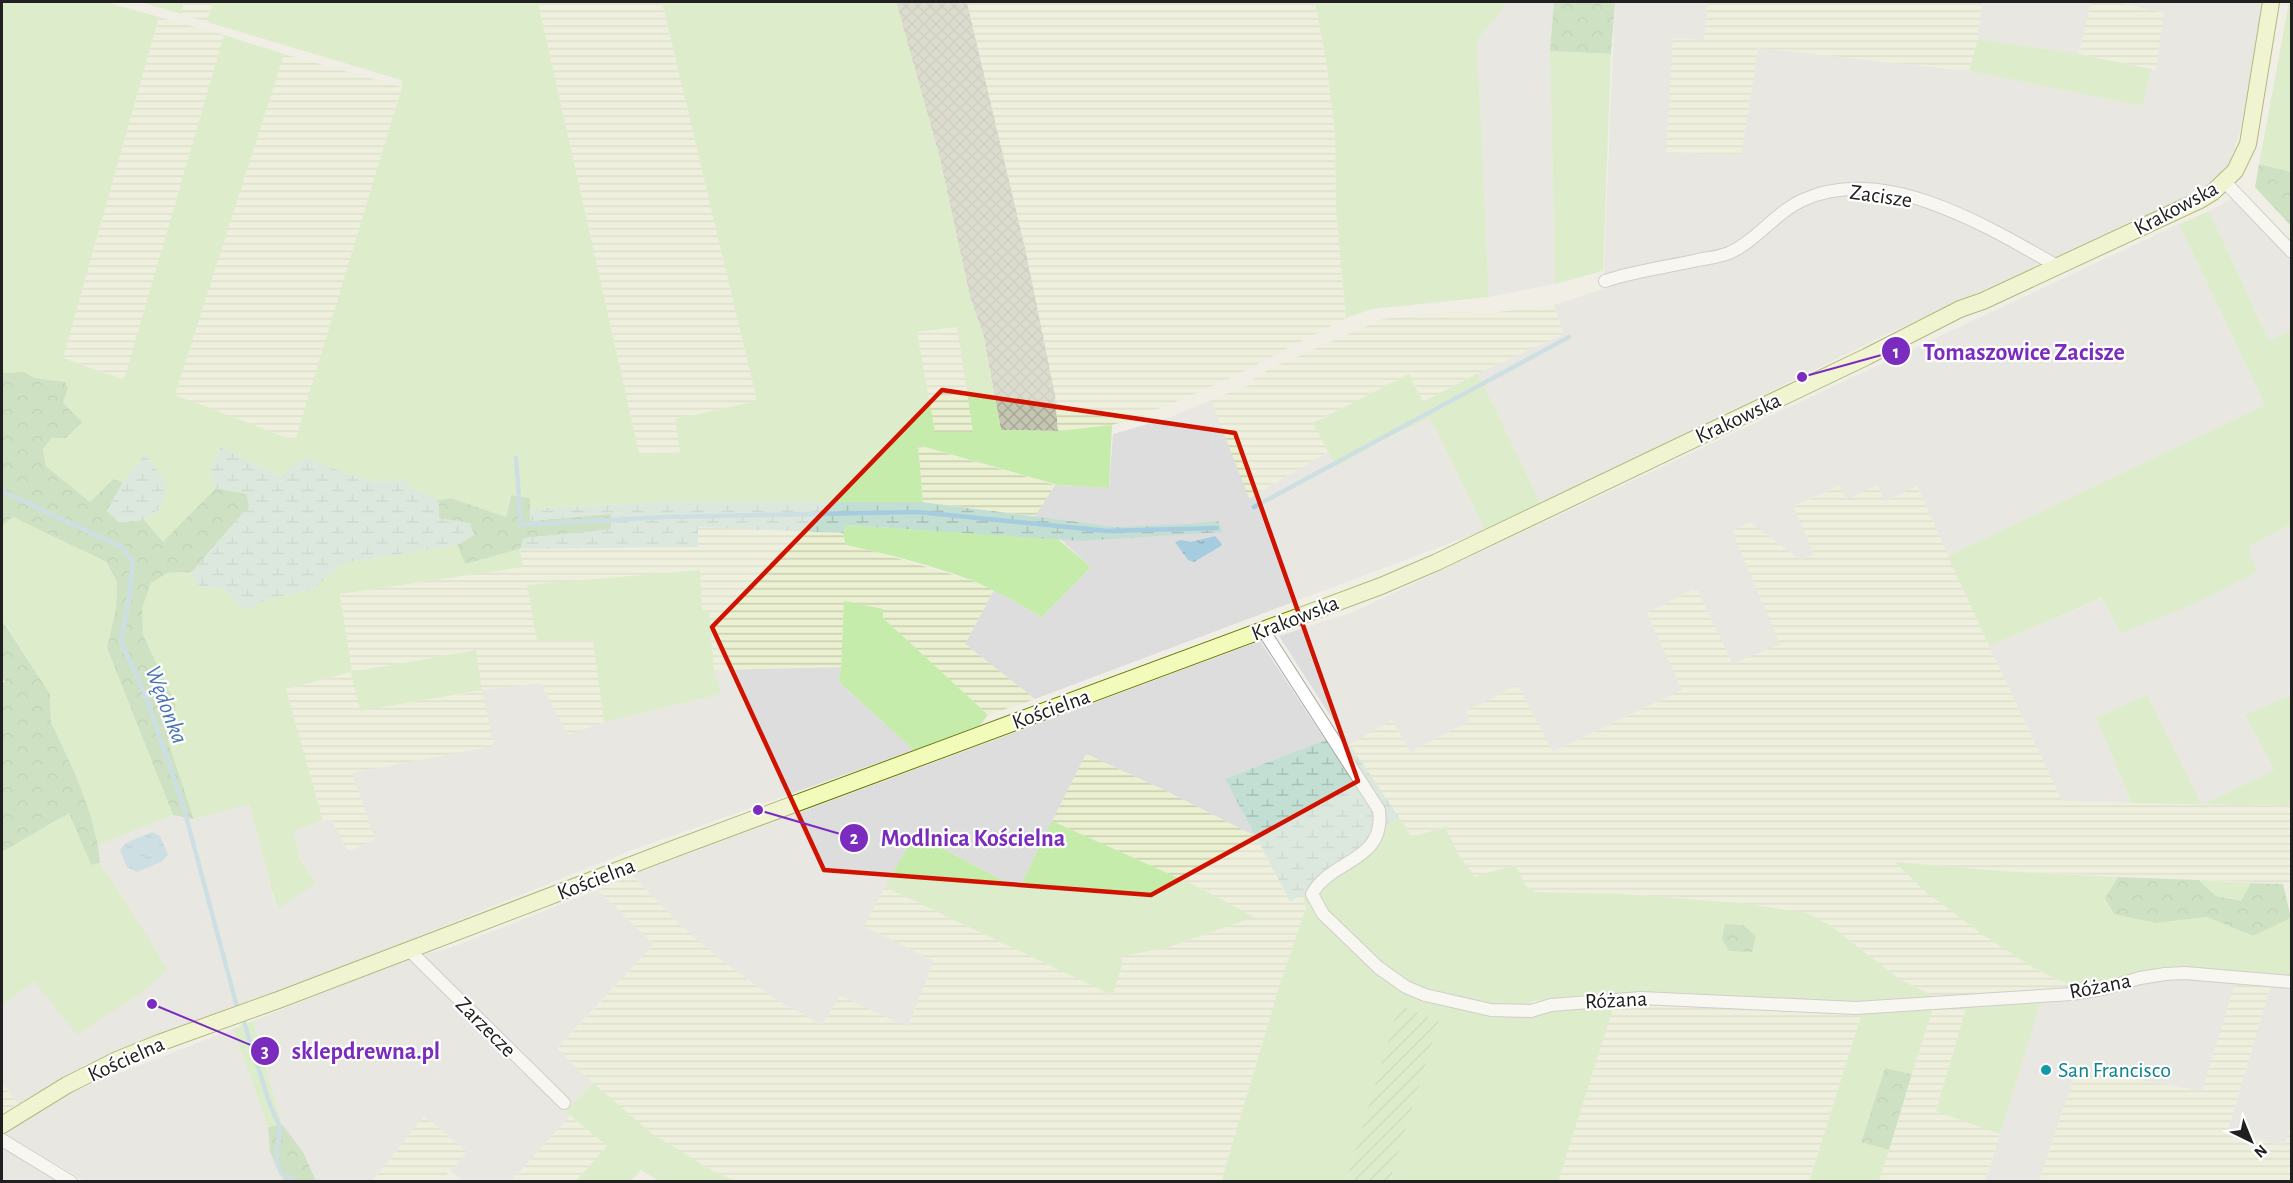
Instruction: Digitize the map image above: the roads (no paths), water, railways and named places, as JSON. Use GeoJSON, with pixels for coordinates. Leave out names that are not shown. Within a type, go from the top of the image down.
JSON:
{"type":"FeatureCollection","features":[{"type":"Feature","properties":{"kind":"street","name":"Krakowska"},"geometry":{"type":"LineString","coordinates":[[1201,654],[1437,562],[1866,357],[1960,309],[1983,301],[2200,200],[2224,183],[2235,171],[2248,144],[2271,2]]}},
{"type":"Feature","properties":{"kind":"street"},"geometry":{"type":"LineString","coordinates":[[2224,183],[2292,252]]}},
{"type":"Feature","properties":{"kind":"street","name":"Zacisze"},"geometry":{"type":"LineString","coordinates":[[1605,281],[1728,253],[1749,241],[1800,201],[1826,191],[1855,188],[1898,194],[1947,209],[1985,225],[2057,266]]}},
{"type":"Feature","properties":{"kind":"street","name":"Różana"},"geometry":{"type":"LineString","coordinates":[[1263,630],[1379,810],[1381,825],[1377,837],[1364,852],[1318,884],[1312,894],[1323,914],[1379,968],[1406,987],[1425,995],[1491,1010],[1531,1011],[1551,1005],[1641,998],[1856,1008],[2072,994],[2165,974],[2185,973],[2292,981]]}},
{"type":"Feature","properties":{"kind":"street","name":"Kościelna"},"geometry":{"type":"LineString","coordinates":[[2,1125],[67,1085],[117,1060],[676,848],[1201,654]]}},
{"type":"Feature","properties":{"kind":"street","name":"Zarzecze"},"geometry":{"type":"LineString","coordinates":[[409,950],[564,1103]]}},
{"type":"Feature","properties":{"kind":"street"},"geometry":{"type":"LineString","coordinates":[[2,1140],[71,1182]]}},
{"type":"Feature","properties":{"kind":"water"},"geometry":{"type":"Polygon","coordinates":[[[1215,536],[1222,544],[1221,546],[1194,562],[1188,560],[1175,542],[1181,540],[1191,542],[1215,536]]]}},
{"type":"Feature","properties":{"kind":"water"},"geometry":{"type":"Polygon","coordinates":[[[152,832],[160,836],[168,855],[161,862],[137,872],[127,867],[120,850],[126,843],[152,832]]]}},
{"type":"Feature","properties":{"kind":"waterway"},"geometry":{"type":"LineString","coordinates":[[1254,507],[1569,337]]}},
{"type":"Feature","properties":{"kind":"waterway"},"geometry":{"type":"LineString","coordinates":[[516,458],[521,525],[665,517],[918,512],[1107,531],[1217,528]]}},
{"type":"Feature","properties":{"kind":"waterway","name":"Wędonka"},"geometry":{"type":"LineString","coordinates":[[2,491],[123,548],[133,562],[121,641],[146,697],[183,805],[237,1007]]}},
{"type":"Feature","properties":{"kind":"waterway","name":"Wędonka"},"geometry":{"type":"LineString","coordinates":[[244,1022],[270,1105],[280,1127],[276,1160],[281,1173],[296,1182]]}},
{"type":"Feature","properties":{"kind":"place","name":"Tomaszowice Zacisze"},"geometry":{"type":"Point","coordinates":[1802,377]}},
{"type":"Feature","properties":{"kind":"place","name":"Modlnica Kościelna"},"geometry":{"type":"Point","coordinates":[758,810]}},
{"type":"Feature","properties":{"kind":"place","name":"sklepdrewna.pl"},"geometry":{"type":"Point","coordinates":[152,1004]}},
{"type":"Feature","properties":{"kind":"place","name":"San Francisco"},"geometry":{"type":"Point","coordinates":[2046,1070]}}]}
